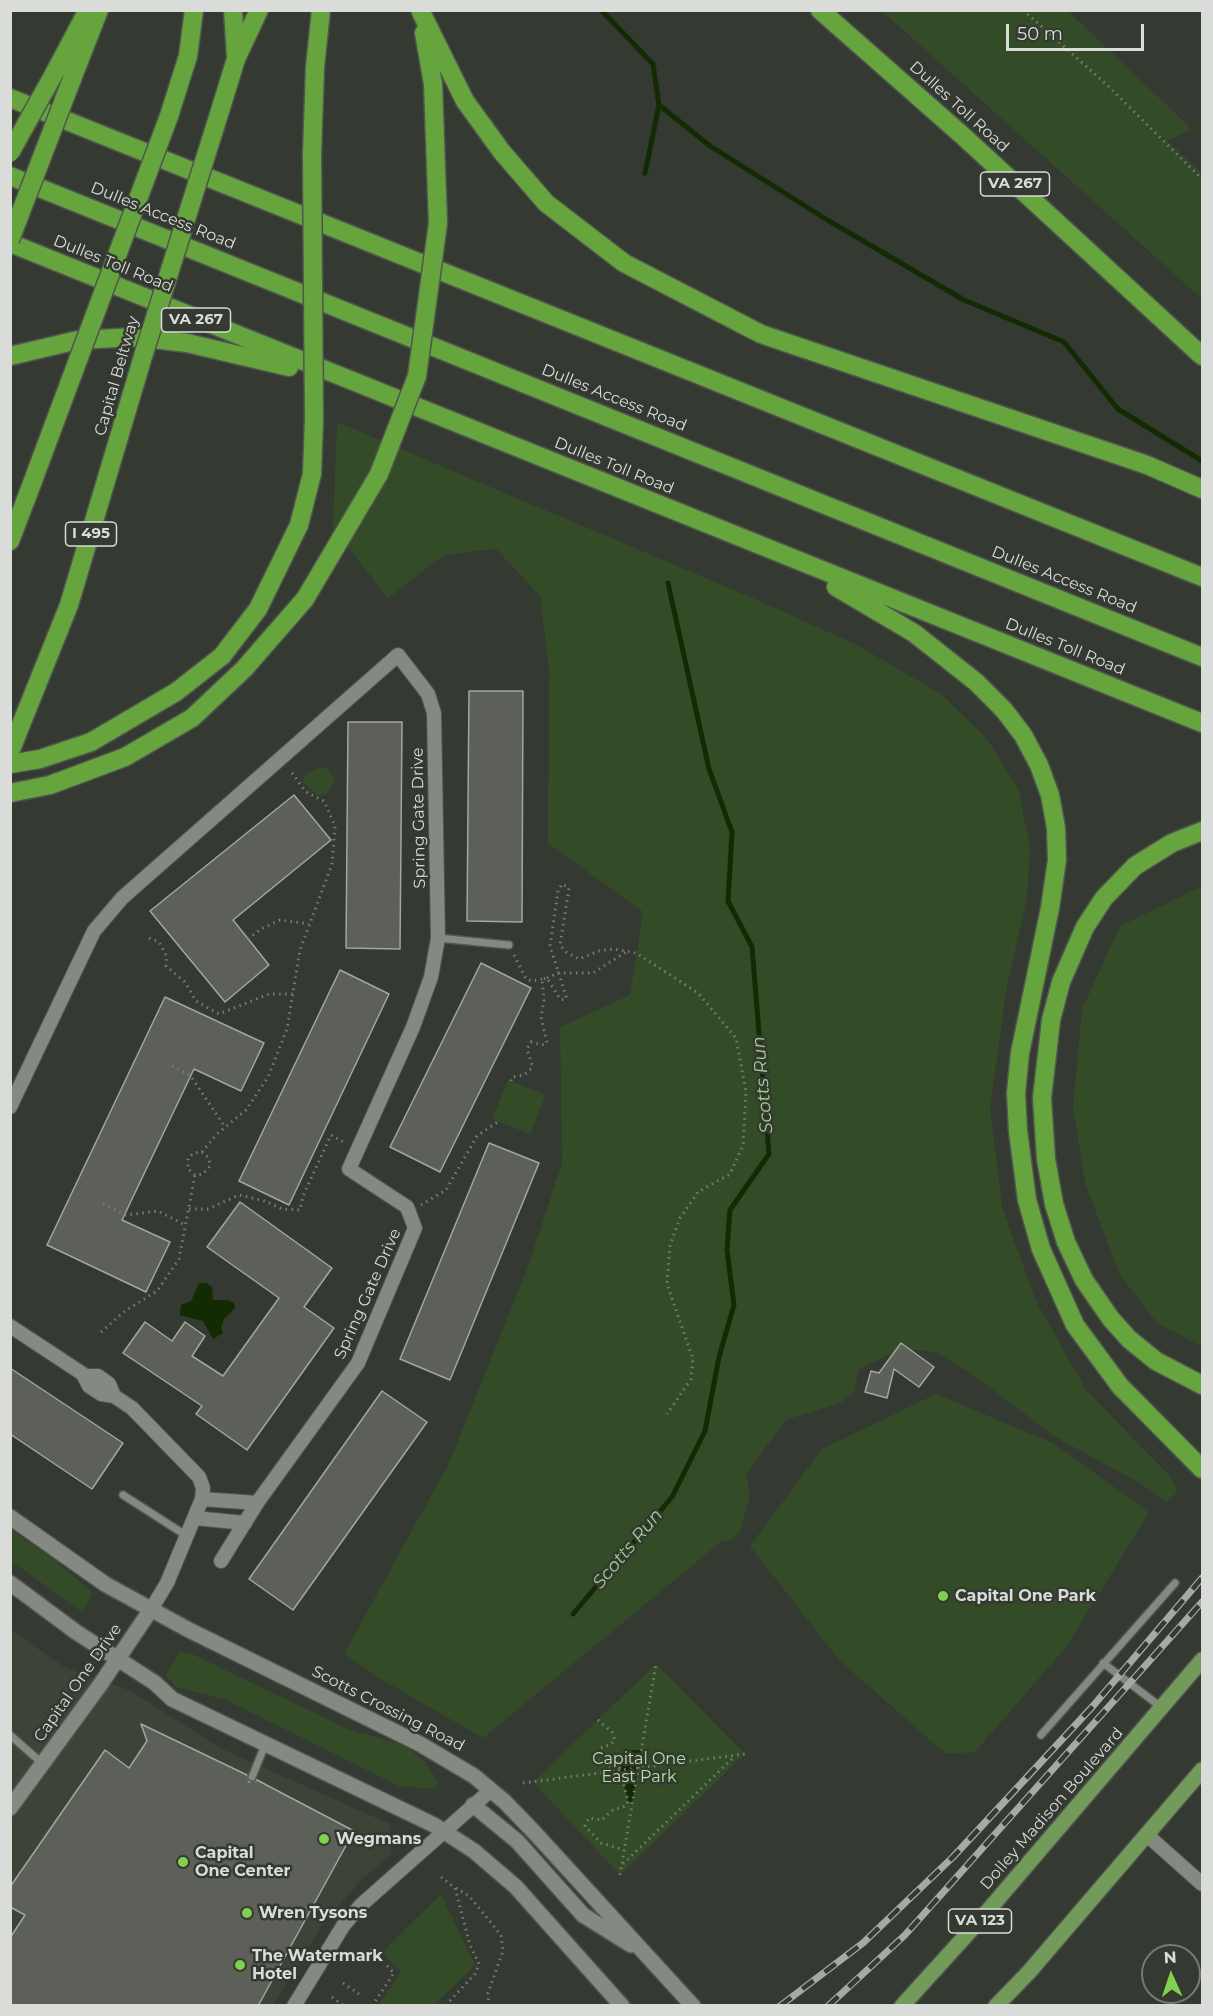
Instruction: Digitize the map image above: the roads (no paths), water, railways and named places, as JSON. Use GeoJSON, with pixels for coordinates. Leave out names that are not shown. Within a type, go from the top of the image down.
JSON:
{"type":"FeatureCollection","features":[{"type":"Feature","properties":{"kind":"highway"},"geometry":{"type":"LineString","coordinates":[[10,242],[63,76],[88,10]]}},
{"type":"Feature","properties":{"kind":"highway"},"geometry":{"type":"LineString","coordinates":[[10,153],[63,76],[99,10]]}},
{"type":"Feature","properties":{"kind":"highway"},"geometry":{"type":"LineString","coordinates":[[10,541],[169,116],[188,56],[194,10]]}},
{"type":"Feature","properties":{"kind":"highway"},"geometry":{"type":"LineString","coordinates":[[233,10],[236,59]]}},
{"type":"Feature","properties":{"kind":"highway","name":"Capital Beltway"},"geometry":{"type":"LineString","coordinates":[[10,752],[28,712],[69,604],[144,353],[236,59],[259,10]]}},
{"type":"Feature","properties":{"kind":"highway"},"geometry":{"type":"LineString","coordinates":[[10,764],[40,759],[101,736],[177,693],[222,656],[258,609],[298,525],[312,474],[314,420],[312,154],[315,67],[321,10]]}},
{"type":"Feature","properties":{"kind":"highway"},"geometry":{"type":"LineString","coordinates":[[10,793],[50,785],[100,768],[125,757],[192,718],[252,661],[305,599],[379,474],[417,376],[438,223],[433,84],[420,11]]}},
{"type":"Feature","properties":{"kind":"highway"},"geometry":{"type":"LineString","coordinates":[[420,11],[465,101],[502,152],[546,203],[624,263],[761,334],[1147,465],[1203,489]]}},
{"type":"Feature","properties":{"kind":"highway","name":"Dulles Toll Road"},"geometry":{"type":"LineString","coordinates":[[822,12],[963,136],[1202,356]]}},
{"type":"Feature","properties":{"kind":"highway"},"geometry":{"type":"LineString","coordinates":[[10,98],[1203,577]]}},
{"type":"Feature","properties":{"kind":"highway","name":"Dulles Access Road"},"geometry":{"type":"LineString","coordinates":[[10,176],[1203,657]]}},
{"type":"Feature","properties":{"kind":"highway","name":"Dulles Toll Road"},"geometry":{"type":"LineString","coordinates":[[10,242],[1203,723]]}},
{"type":"Feature","properties":{"kind":"highway"},"geometry":{"type":"LineString","coordinates":[[10,356],[88,339],[158,339],[271,362],[383,394]]}},
{"type":"Feature","properties":{"kind":"highway"},"geometry":{"type":"LineString","coordinates":[[738,537],[846,592],[943,654],[1004,710],[1023,735],[1039,765],[1050,795],[1056,828],[1057,860],[1050,908],[1020,1053],[1016,1093],[1018,1131],[1027,1200],[1041,1249],[1075,1325],[1120,1386],[1203,1469]]}},
{"type":"Feature","properties":{"kind":"highway"},"geometry":{"type":"LineString","coordinates":[[1203,831],[1172,843],[1135,866],[1104,898],[1085,927],[1068,963],[1051,1020],[1044,1059],[1042,1108],[1046,1159],[1054,1204],[1066,1242],[1084,1280],[1110,1319],[1129,1339],[1156,1361],[1203,1385]]}},
{"type":"Feature","properties":{"kind":"main road","name":"Scotts Crossing Road"},"geometry":{"type":"LineString","coordinates":[[10,1518],[105,1584],[187,1629],[450,1759],[491,1790],[534,1832],[693,2006]]}},
{"type":"Feature","properties":{"kind":"main road"},"geometry":{"type":"LineString","coordinates":[[10,1583],[76,1632],[119,1658],[172,1699],[445,1831],[487,1861],[516,1887],[622,2006]]}},
{"type":"Feature","properties":{"kind":"main road","name":"Capital One Drive"},"geometry":{"type":"LineString","coordinates":[[10,1808],[119,1658],[152,1608]]}},
{"type":"Feature","properties":{"kind":"main road","name":"Dolley Madison Boulevard"},"geometry":{"type":"LineString","coordinates":[[902,2006],[980,1920],[1203,1660]]}},
{"type":"Feature","properties":{"kind":"main road"},"geometry":{"type":"LineString","coordinates":[[996,2006],[1029,1972],[1203,1770]]}},
{"type":"Feature","properties":{"kind":"main road"},"geometry":{"type":"LineString","coordinates":[[473,1805],[517,1841],[583,1916],[601,1929],[642,1950]]}},
{"type":"Feature","properties":{"kind":"street","name":"Spring Gate Drive"},"geometry":{"type":"LineString","coordinates":[[10,1107],[94,932],[122,898],[398,655],[428,694],[434,713],[438,938],[431,977],[413,1027],[349,1169],[407,1207],[415,1228],[358,1363],[257,1503],[221,1561]]}},
{"type":"Feature","properties":{"kind":"street"},"geometry":{"type":"LineString","coordinates":[[10,1326],[85,1376],[89,1386],[101,1394],[114,1396],[132,1408],[190,1465],[199,1477],[203,1488],[202,1499],[152,1608]]}},
{"type":"Feature","properties":{"kind":"street"},"geometry":{"type":"LineString","coordinates":[[202,1499],[257,1503]]}},
{"type":"Feature","properties":{"kind":"street"},"geometry":{"type":"LineString","coordinates":[[195,1518],[244,1523]]}},
{"type":"Feature","properties":{"kind":"street"},"geometry":{"type":"LineString","coordinates":[[294,2006],[338,1934],[361,1905],[491,1790]]}},
{"type":"Feature","properties":{"kind":"street"},"geometry":{"type":"LineString","coordinates":[[1147,1835],[1203,1884]]}},
{"type":"Feature","properties":{"kind":"lane"},"geometry":{"type":"LineString","coordinates":[[438,938],[509,945]]}},
{"type":"Feature","properties":{"kind":"lane"},"geometry":{"type":"LineString","coordinates":[[123,1495],[187,1536]]}},
{"type":"Feature","properties":{"kind":"lane"},"geometry":{"type":"LineString","coordinates":[[1041,1735],[1175,1583]]}},
{"type":"Feature","properties":{"kind":"lane"},"geometry":{"type":"LineString","coordinates":[[1103,1663],[1162,1708]]}},
{"type":"Feature","properties":{"kind":"lane"},"geometry":{"type":"LineString","coordinates":[[10,1735],[43,1764]]}},
{"type":"Feature","properties":{"kind":"lane"},"geometry":{"type":"LineString","coordinates":[[252,1777],[265,1745]]}},
{"type":"Feature","properties":{"kind":"waterway","name":"Scotts Run"},"geometry":{"type":"LineString","coordinates":[[601,10],[653,64],[659,105],[645,173]]}},
{"type":"Feature","properties":{"kind":"waterway"},"geometry":{"type":"LineString","coordinates":[[659,105],[710,146],[829,221],[964,300],[1064,342],[1118,409],[1202,461]]}},
{"type":"Feature","properties":{"kind":"waterway","name":"Scotts Run"},"geometry":{"type":"LineString","coordinates":[[573,1614],[672,1497],[705,1431],[719,1357],[734,1305],[727,1250],[730,1210],[769,1154],[752,947],[728,901],[732,832],[709,769],[668,583]]}},
{"type":"Feature","properties":{"kind":"railway"},"geometry":{"type":"LineString","coordinates":[[780,2006],[863,1943],[953,1857],[1093,1706],[1202,1578]]}},
{"type":"Feature","properties":{"kind":"railway"},"geometry":{"type":"LineString","coordinates":[[828,2006],[905,1935],[1202,1602]]}},
{"type":"Feature","properties":{"kind":"place","name":"Capital One Park"},"geometry":{"type":"Point","coordinates":[943,1596]}},
{"type":"Feature","properties":{"kind":"place","name":"Wegmans"},"geometry":{"type":"Point","coordinates":[324,1839]}},
{"type":"Feature","properties":{"kind":"place","name":"Capital One Center"},"geometry":{"type":"Point","coordinates":[183,1862]}},
{"type":"Feature","properties":{"kind":"place","name":"Wren Tysons"},"geometry":{"type":"Point","coordinates":[247,1913]}},
{"type":"Feature","properties":{"kind":"place","name":"The Watermark Hotel"},"geometry":{"type":"Point","coordinates":[240,1965]}},
{"type":"Feature","properties":{"kind":"park label","name":"Capital One East Park"},"geometry":{"type":"Point","coordinates":[639,1768]}}]}
